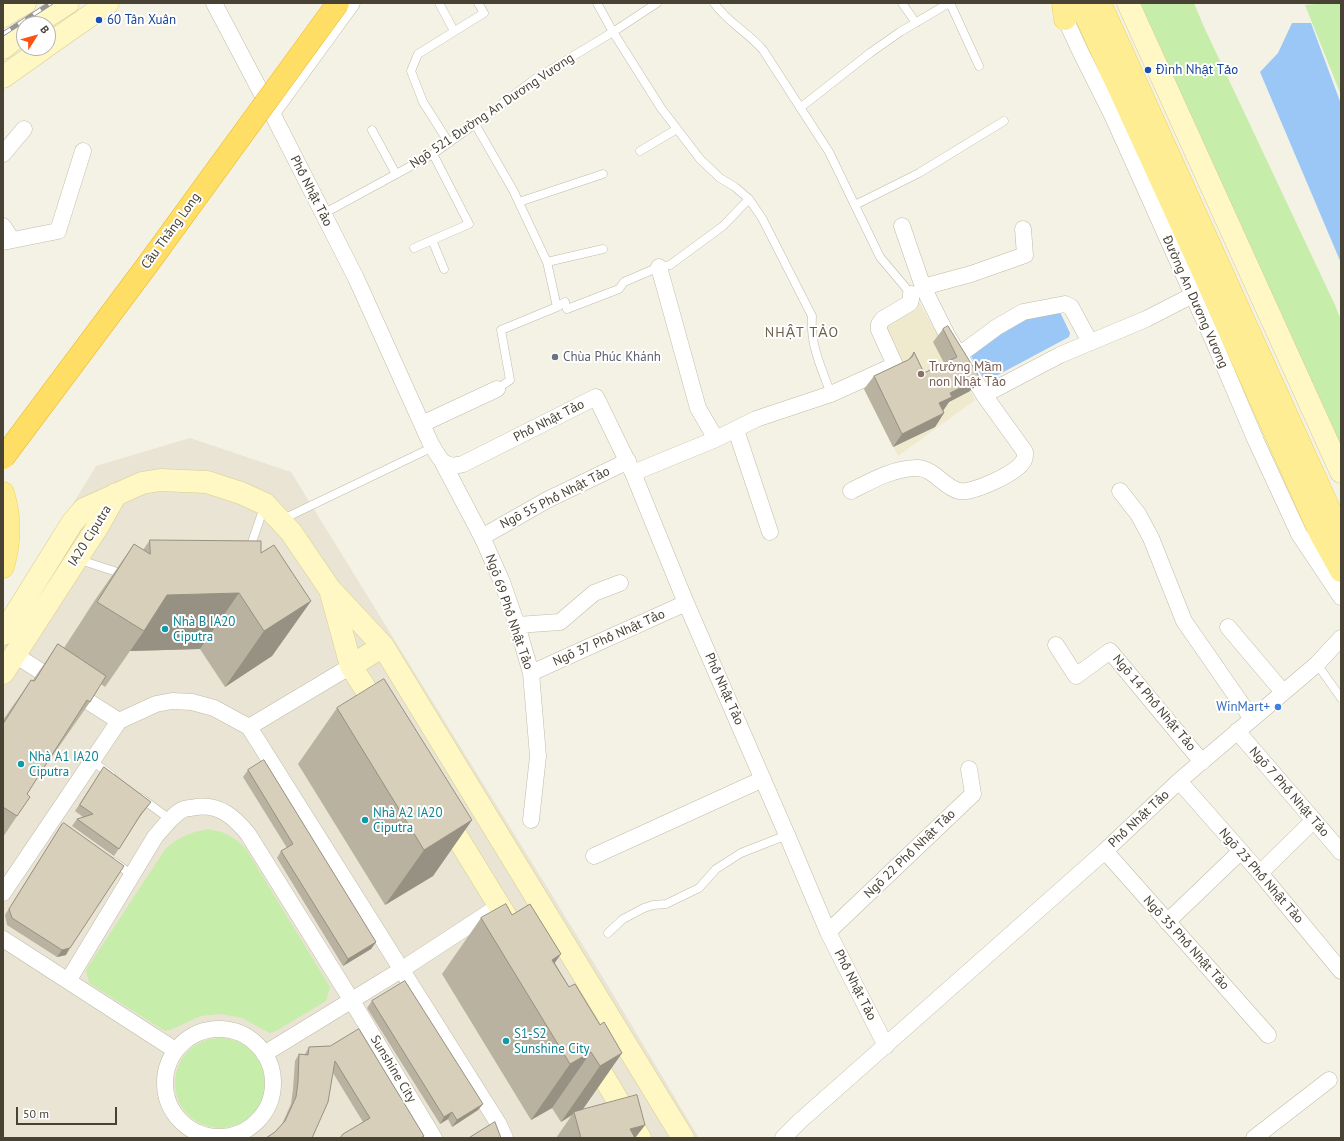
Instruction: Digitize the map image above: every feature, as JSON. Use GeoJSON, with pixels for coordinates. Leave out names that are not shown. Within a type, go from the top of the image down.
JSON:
{"type":"FeatureCollection","features":[{"type":"Feature","properties":{"kind":"highway","name":"Cầu Thăng Long"},"geometry":{"type":"LineString","coordinates":[[3,458],[148,264],[338,3]]}},
{"type":"Feature","properties":{"kind":"main road","name":"Đường An Dương Vương"},"geometry":{"type":"LineString","coordinates":[[1080,3],[1210,287],[1320,535],[1341,571]]}},
{"type":"Feature","properties":{"kind":"main road"},"geometry":{"type":"LineString","coordinates":[[1100,3],[1341,535]]}},
{"type":"Feature","properties":{"kind":"main road"},"geometry":{"type":"LineString","coordinates":[[3,493],[9,524],[8,548],[3,567]]}},
{"type":"Feature","properties":{"kind":"street"},"geometry":{"type":"LineString","coordinates":[[3,16],[25,3]]}},
{"type":"Feature","properties":{"kind":"street"},"geometry":{"type":"LineString","coordinates":[[48,16],[68,3]]}},
{"type":"Feature","properties":{"kind":"street"},"geometry":{"type":"LineString","coordinates":[[56,39],[108,3]]}},
{"type":"Feature","properties":{"kind":"street","name":"Phố Nhật Tảo"},"geometry":{"type":"LineString","coordinates":[[214,3],[272,113],[366,300],[422,424],[433,447],[443,463],[449,466],[462,464],[596,397],[631,467],[686,604],[787,834],[828,932],[886,1046],[1105,851],[1179,781],[1317,664],[1341,638]]}},
{"type":"Feature","properties":{"kind":"street"},"geometry":{"type":"LineString","coordinates":[[272,113],[352,3]]}},
{"type":"Feature","properties":{"kind":"street"},"geometry":{"type":"LineString","coordinates":[[1128,3],[1341,472]]}},
{"type":"Feature","properties":{"kind":"street","name":"Đường An Dương Vương"},"geometry":{"type":"LineString","coordinates":[[1062,8],[1113,116],[1298,534],[1341,597]]}},
{"type":"Feature","properties":{"kind":"street"},"geometry":{"type":"LineString","coordinates":[[3,48],[16,37]]}},
{"type":"Feature","properties":{"kind":"street"},"geometry":{"type":"LineString","coordinates":[[3,77],[33,56]]}},
{"type":"Feature","properties":{"kind":"street"},"geometry":{"type":"LineString","coordinates":[[3,154],[24,129]]}},
{"type":"Feature","properties":{"kind":"street"},"geometry":{"type":"LineString","coordinates":[[3,226],[7,241],[58,231],[83,151]]}},
{"type":"Feature","properties":{"kind":"street"},"geometry":{"type":"LineString","coordinates":[[851,491],[880,477],[897,471],[918,468],[929,471],[951,487],[960,491],[973,490],[997,479],[1021,464],[1025,458],[1025,452],[984,395],[917,290],[902,226]]}},
{"type":"Feature","properties":{"kind":"street"},"geometry":{"type":"LineString","coordinates":[[917,290],[971,274],[1025,255],[1023,229]]}},
{"type":"Feature","properties":{"kind":"street"},"geometry":{"type":"LineString","coordinates":[[659,267],[698,408],[716,439]]}},
{"type":"Feature","properties":{"kind":"street","name":"Ngõ 55 Phố Nhật Tảo"},"geometry":{"type":"LineString","coordinates":[[482,536],[547,500],[631,467],[716,439],[756,419],[831,394],[895,365],[879,330],[879,324],[883,319],[910,303],[917,290]]}},
{"type":"Feature","properties":{"kind":"street"},"geometry":{"type":"LineString","coordinates":[[984,395],[1060,355],[1146,319],[1193,296]]}},
{"type":"Feature","properties":{"kind":"street"},"geometry":{"type":"LineString","coordinates":[[958,355],[997,327],[1023,312],[1065,304],[1071,308],[1090,342]]}},
{"type":"Feature","properties":{"kind":"street"},"geometry":{"type":"LineString","coordinates":[[422,424],[497,389]]}},
{"type":"Feature","properties":{"kind":"street"},"geometry":{"type":"LineString","coordinates":[[736,430],[770,532]]}},
{"type":"Feature","properties":{"kind":"street","name":"Ngõ 69 Phố Nhật Tảo"},"geometry":{"type":"LineString","coordinates":[[443,463],[482,536],[502,582],[517,625],[531,673],[538,756],[531,820]]}},
{"type":"Feature","properties":{"kind":"street"},"geometry":{"type":"LineString","coordinates":[[116,494],[142,483],[160,480],[207,482],[241,493],[265,504],[291,532],[329,588],[383,646],[683,1138]]}},
{"type":"Feature","properties":{"kind":"street"},"geometry":{"type":"LineString","coordinates":[[1120,491],[1138,514],[1151,538],[1184,621],[1252,719]]}},
{"type":"Feature","properties":{"kind":"street","name":"IA20 Ciputra"},"geometry":{"type":"LineString","coordinates":[[3,673],[98,526],[116,494]]}},
{"type":"Feature","properties":{"kind":"street","name":"IA20 Ciputra"},"geometry":{"type":"LineString","coordinates":[[3,634],[72,523],[84,509],[116,494]]}},
{"type":"Feature","properties":{"kind":"street"},"geometry":{"type":"LineString","coordinates":[[517,625],[560,622],[594,593],[620,583]]}},
{"type":"Feature","properties":{"kind":"street"},"geometry":{"type":"LineString","coordinates":[[329,588],[351,666],[392,732]]}},
{"type":"Feature","properties":{"kind":"street","name":"Ngõ 37 Phố Nhật Tảo"},"geometry":{"type":"LineString","coordinates":[[531,673],[686,604]]}},
{"type":"Feature","properties":{"kind":"street"},"geometry":{"type":"LineString","coordinates":[[1228,627],[1283,692]]}},
{"type":"Feature","properties":{"kind":"street","name":"Ngõ 14 Phố Nhật Tảo"},"geometry":{"type":"LineString","coordinates":[[1056,645],[1076,676],[1110,651],[1202,762]]}},
{"type":"Feature","properties":{"kind":"street"},"geometry":{"type":"LineString","coordinates":[[249,727],[383,646]]}},
{"type":"Feature","properties":{"kind":"street"},"geometry":{"type":"LineString","coordinates":[[14,655],[119,720]]}},
{"type":"Feature","properties":{"kind":"street"},"geometry":{"type":"LineString","coordinates":[[3,893],[56,821],[92,761],[119,720],[156,704],[172,701],[192,702],[214,708],[249,727],[498,1123],[505,1138]]}},
{"type":"Feature","properties":{"kind":"street","name":"Ngõ 7 Phố Nhật Tảo"},"geometry":{"type":"LineString","coordinates":[[1237,731],[1341,852]]}},
{"type":"Feature","properties":{"kind":"street","name":"Ngõ 22 Phố Nhật Tảo"},"geometry":{"type":"LineString","coordinates":[[828,932],[973,794],[969,769]]}},
{"type":"Feature","properties":{"kind":"street"},"geometry":{"type":"LineString","coordinates":[[594,856],[763,779]]}},
{"type":"Feature","properties":{"kind":"street","name":"Ngõ 23 Phố Nhật Tảo"},"geometry":{"type":"LineString","coordinates":[[1179,781],[1260,874],[1341,972]]}},
{"type":"Feature","properties":{"kind":"street"},"geometry":{"type":"LineString","coordinates":[[433,799],[528,952]]}},
{"type":"Feature","properties":{"kind":"street","name":"Sunshine City"},"geometry":{"type":"LineString","coordinates":[[68,981],[156,837],[170,820],[184,809],[205,806],[219,809],[235,819],[248,834],[352,1001],[434,1138]]}},
{"type":"Feature","properties":{"kind":"street"},"geometry":{"type":"LineString","coordinates":[[1260,874],[1314,820]]}},
{"type":"Feature","properties":{"kind":"street","name":"Ngõ 35 Phố Nhật Tảo"},"geometry":{"type":"LineString","coordinates":[[1105,851],[1268,1035]]}},
{"type":"Feature","properties":{"kind":"street"},"geometry":{"type":"LineString","coordinates":[[1167,922],[1240,852]]}},
{"type":"Feature","properties":{"kind":"street"},"geometry":{"type":"LineString","coordinates":[[264,1054],[352,1001],[499,906]]}},
{"type":"Feature","properties":{"kind":"street"},"geometry":{"type":"LineString","coordinates":[[3,939],[175,1050]]}},
{"type":"Feature","properties":{"kind":"street"},"geometry":{"type":"LineString","coordinates":[[215,1028],[233,1030],[249,1037],[262,1049],[264,1054],[270,1064],[273,1081],[271,1099],[263,1114],[250,1127],[234,1135],[211,1137],[197,1132],[181,1122],[170,1107],[165,1090],[165,1071],[172,1054],[183,1040],[198,1032],[215,1028]]}},
{"type":"Feature","properties":{"kind":"street"},"geometry":{"type":"LineString","coordinates":[[580,1038],[640,1138]]}},
{"type":"Feature","properties":{"kind":"street"},"geometry":{"type":"LineString","coordinates":[[783,1138],[800,1121],[886,1046]]}},
{"type":"Feature","properties":{"kind":"street"},"geometry":{"type":"LineString","coordinates":[[1254,1138],[1329,1080]]}},
{"type":"Feature","properties":{"kind":"lane"},"geometry":{"type":"LineString","coordinates":[[439,3],[454,31]]}},
{"type":"Feature","properties":{"kind":"lane"},"geometry":{"type":"LineString","coordinates":[[449,143],[423,102],[411,71],[418,54],[484,13],[478,3]]}},
{"type":"Feature","properties":{"kind":"lane"},"geometry":{"type":"LineString","coordinates":[[597,3],[661,108],[700,159],[720,178],[735,187],[749,199],[762,218],[812,316],[811,329],[814,346],[831,394]]}},
{"type":"Feature","properties":{"kind":"lane","name":"Ngõ 521 Đường An Dương Vương"},"geometry":{"type":"LineString","coordinates":[[323,214],[433,154],[476,124],[535,79],[614,32],[657,3]]}},
{"type":"Feature","properties":{"kind":"lane"},"geometry":{"type":"LineString","coordinates":[[714,3],[730,22],[753,38],[763,50],[829,152],[880,258],[917,290]]}},
{"type":"Feature","properties":{"kind":"lane"},"geometry":{"type":"LineString","coordinates":[[902,3],[916,23]]}},
{"type":"Feature","properties":{"kind":"lane"},"geometry":{"type":"LineString","coordinates":[[800,108],[870,53],[900,32],[949,3],[979,66]]}},
{"type":"Feature","properties":{"kind":"lane"},"geometry":{"type":"LineString","coordinates":[[855,205],[919,173],[1004,121]]}},
{"type":"Feature","properties":{"kind":"lane"},"geometry":{"type":"LineString","coordinates":[[476,124],[519,202],[547,262],[557,307]]}},
{"type":"Feature","properties":{"kind":"lane"},"geometry":{"type":"LineString","coordinates":[[640,151],[677,129]]}},
{"type":"Feature","properties":{"kind":"lane"},"geometry":{"type":"LineString","coordinates":[[372,130],[396,174]]}},
{"type":"Feature","properties":{"kind":"lane"},"geometry":{"type":"LineString","coordinates":[[414,248],[470,224],[433,154]]}},
{"type":"Feature","properties":{"kind":"lane"},"geometry":{"type":"LineString","coordinates":[[519,202],[603,174]]}},
{"type":"Feature","properties":{"kind":"lane"},"geometry":{"type":"LineString","coordinates":[[497,389],[510,380],[500,330],[557,307],[565,302],[568,309],[619,289],[624,282],[659,267],[670,265],[722,226],[749,199]]}},
{"type":"Feature","properties":{"kind":"lane"},"geometry":{"type":"LineString","coordinates":[[432,240],[444,269]]}},
{"type":"Feature","properties":{"kind":"lane"},"geometry":{"type":"LineString","coordinates":[[547,262],[603,249]]}},
{"type":"Feature","properties":{"kind":"lane"},"geometry":{"type":"LineString","coordinates":[[280,520],[433,447]]}},
{"type":"Feature","properties":{"kind":"lane"},"geometry":{"type":"LineString","coordinates":[[244,558],[248,553],[265,504]]}},
{"type":"Feature","properties":{"kind":"lane"},"geometry":{"type":"LineString","coordinates":[[77,559],[116,572],[131,573]]}},
{"type":"Feature","properties":{"kind":"lane"},"geometry":{"type":"LineString","coordinates":[[1317,664],[1341,698]]}},
{"type":"Feature","properties":{"kind":"lane"},"geometry":{"type":"LineString","coordinates":[[92,761],[116,779]]}},
{"type":"Feature","properties":{"kind":"lane"},"geometry":{"type":"LineString","coordinates":[[134,793],[170,820]]}},
{"type":"Feature","properties":{"kind":"lane"},"geometry":{"type":"LineString","coordinates":[[608,933],[624,919],[644,908],[653,905],[666,904],[699,888],[716,869],[741,853],[787,834]]}},
{"type":"Feature","properties":{"kind":"lane"},"geometry":{"type":"LineString","coordinates":[[107,858],[125,870]]}},
{"type":"Feature","properties":{"kind":"shaded area","name":"Trường Mầm non Nhật Tảo"},"geometry":{"type":"Polygon","coordinates":[[[918,300],[933,327],[939,328],[975,400],[898,456],[861,384],[899,365],[882,330],[918,300]]]}},
{"type":"Feature","properties":{"kind":"shaded area"},"geometry":{"type":"Polygon","coordinates":[[[190,438],[291,472],[613,994],[699,1138],[3,1138],[3,618],[96,466],[190,438]]]}},
{"type":"Feature","properties":{"kind":"green space"},"geometry":{"type":"Polygon","coordinates":[[[1128,3],[1194,3],[1335,305],[1341,320],[1341,471],[1128,3]]]}},
{"type":"Feature","properties":{"kind":"green space"},"geometry":{"type":"Polygon","coordinates":[[[1341,3],[1341,95],[1305,5],[1341,3]]]}},
{"type":"Feature","properties":{"kind":"green space"},"geometry":{"type":"Polygon","coordinates":[[[208,829],[228,835],[246,849],[330,987],[326,1001],[276,1031],[270,1033],[242,1018],[221,1014],[201,1016],[165,1031],[89,983],[86,970],[166,848],[186,836],[208,829]]]}},
{"type":"Feature","properties":{"kind":"green space"},"geometry":{"type":"Polygon","coordinates":[[[220,1038],[237,1042],[252,1051],[261,1066],[265,1083],[261,1100],[252,1115],[237,1124],[220,1128],[203,1124],[188,1115],[179,1100],[175,1083],[179,1066],[188,1051],[203,1042],[220,1038]]]}},
{"type":"Feature","properties":{"kind":"water"},"geometry":{"type":"Polygon","coordinates":[[[1292,23],[1311,23],[1341,104],[1341,263],[1260,72],[1278,53],[1292,23]]]}},
{"type":"Feature","properties":{"kind":"water"},"geometry":{"type":"Polygon","coordinates":[[[1060,312],[1070,333],[1069,337],[996,376],[984,378],[971,356],[1022,318],[1060,312]]]}},
{"type":"Feature","properties":{"kind":"building"},"geometry":{"type":"Polygon","coordinates":[[[948,326],[980,378],[950,393],[952,397],[939,403],[944,413],[902,434],[874,376],[908,360],[912,357],[914,352],[924,373],[957,357],[943,329],[948,326]]]}},
{"type":"Feature","properties":{"kind":"building"},"geometry":{"type":"Polygon","coordinates":[[[150,540],[261,541],[261,553],[274,545],[311,601],[264,631],[239,593],[167,595],[144,631],[97,602],[134,544],[150,554],[150,540]]]}},
{"type":"Feature","properties":{"kind":"building"},"geometry":{"type":"Polygon","coordinates":[[[58,644],[106,676],[90,702],[87,700],[27,794],[30,797],[17,816],[3,807],[3,724],[31,680],[34,681],[58,644]]]}},
{"type":"Feature","properties":{"kind":"building"},"geometry":{"type":"Polygon","coordinates":[[[384,679],[472,820],[424,850],[337,708],[384,679]]]}},
{"type":"Feature","properties":{"kind":"building"},"geometry":{"type":"Polygon","coordinates":[[[264,760],[376,942],[348,959],[281,851],[293,844],[248,770],[264,760]]]}},
{"type":"Feature","properties":{"kind":"building"},"geometry":{"type":"Polygon","coordinates":[[[104,767],[151,802],[141,814],[119,849],[77,819],[93,814],[80,805],[104,767]]]}},
{"type":"Feature","properties":{"kind":"building"},"geometry":{"type":"Polygon","coordinates":[[[64,823],[124,866],[70,948],[62,950],[12,918],[9,909],[64,823]]]}},
{"type":"Feature","properties":{"kind":"building"},"geometry":{"type":"Polygon","coordinates":[[[506,904],[512,915],[530,904],[561,954],[552,960],[569,987],[575,984],[600,1025],[604,1022],[622,1053],[600,1066],[591,1052],[570,1064],[481,918],[506,904]]]}},
{"type":"Feature","properties":{"kind":"building"},"geometry":{"type":"Polygon","coordinates":[[[405,981],[483,1104],[457,1120],[452,1112],[444,1117],[372,1001],[405,981]]]}},
{"type":"Feature","properties":{"kind":"building"},"geometry":{"type":"Polygon","coordinates":[[[359,1029],[424,1136],[421,1138],[340,1138],[343,1134],[370,1118],[335,1061],[328,1102],[312,1138],[266,1138],[275,1132],[285,1121],[296,1097],[299,1054],[308,1055],[309,1047],[330,1046],[359,1029]]]}},
{"type":"Feature","properties":{"kind":"building"},"geometry":{"type":"Polygon","coordinates":[[[637,1095],[645,1125],[630,1129],[635,1138],[581,1138],[574,1112],[637,1095]]]}},
{"type":"Feature","properties":{"kind":"building"},"geometry":{"type":"Polygon","coordinates":[[[495,1122],[501,1138],[469,1138],[495,1122]]]}},
{"type":"Feature","properties":{"kind":"railway"},"geometry":{"type":"LineString","coordinates":[[3,34],[51,3]]}},
{"type":"Feature","properties":{"kind":"place","name":"60 Tân Xuân"},"geometry":{"type":"Point","coordinates":[99,20]}},
{"type":"Feature","properties":{"kind":"place","name":"Đình Nhật Tảo"},"geometry":{"type":"Point","coordinates":[1148,70]}},
{"type":"Feature","properties":{"kind":"place","name":"Chùa Phúc Khánh"},"geometry":{"type":"Point","coordinates":[555,357]}},
{"type":"Feature","properties":{"kind":"place","name":"Trường Mầm non Nhật Tảo"},"geometry":{"type":"Point","coordinates":[921,374]}},
{"type":"Feature","properties":{"kind":"place","name":"Nhà B IA20 Ciputra"},"geometry":{"type":"Point","coordinates":[165,629]}},
{"type":"Feature","properties":{"kind":"place","name":"WinMart+"},"geometry":{"type":"Point","coordinates":[1278,707]}},
{"type":"Feature","properties":{"kind":"place","name":"Nhà A1 IA20 Ciputra"},"geometry":{"type":"Point","coordinates":[21,764]}},
{"type":"Feature","properties":{"kind":"place","name":"Nhà A2 IA20 Ciputra"},"geometry":{"type":"Point","coordinates":[365,820]}},
{"type":"Feature","properties":{"kind":"place","name":"S1-S2 Sunshine City"},"geometry":{"type":"Point","coordinates":[506,1041]}},
{"type":"Feature","properties":{"kind":"district","name":"NHẬT TẢO"},"geometry":{"type":"Point","coordinates":[802,333]}}]}
